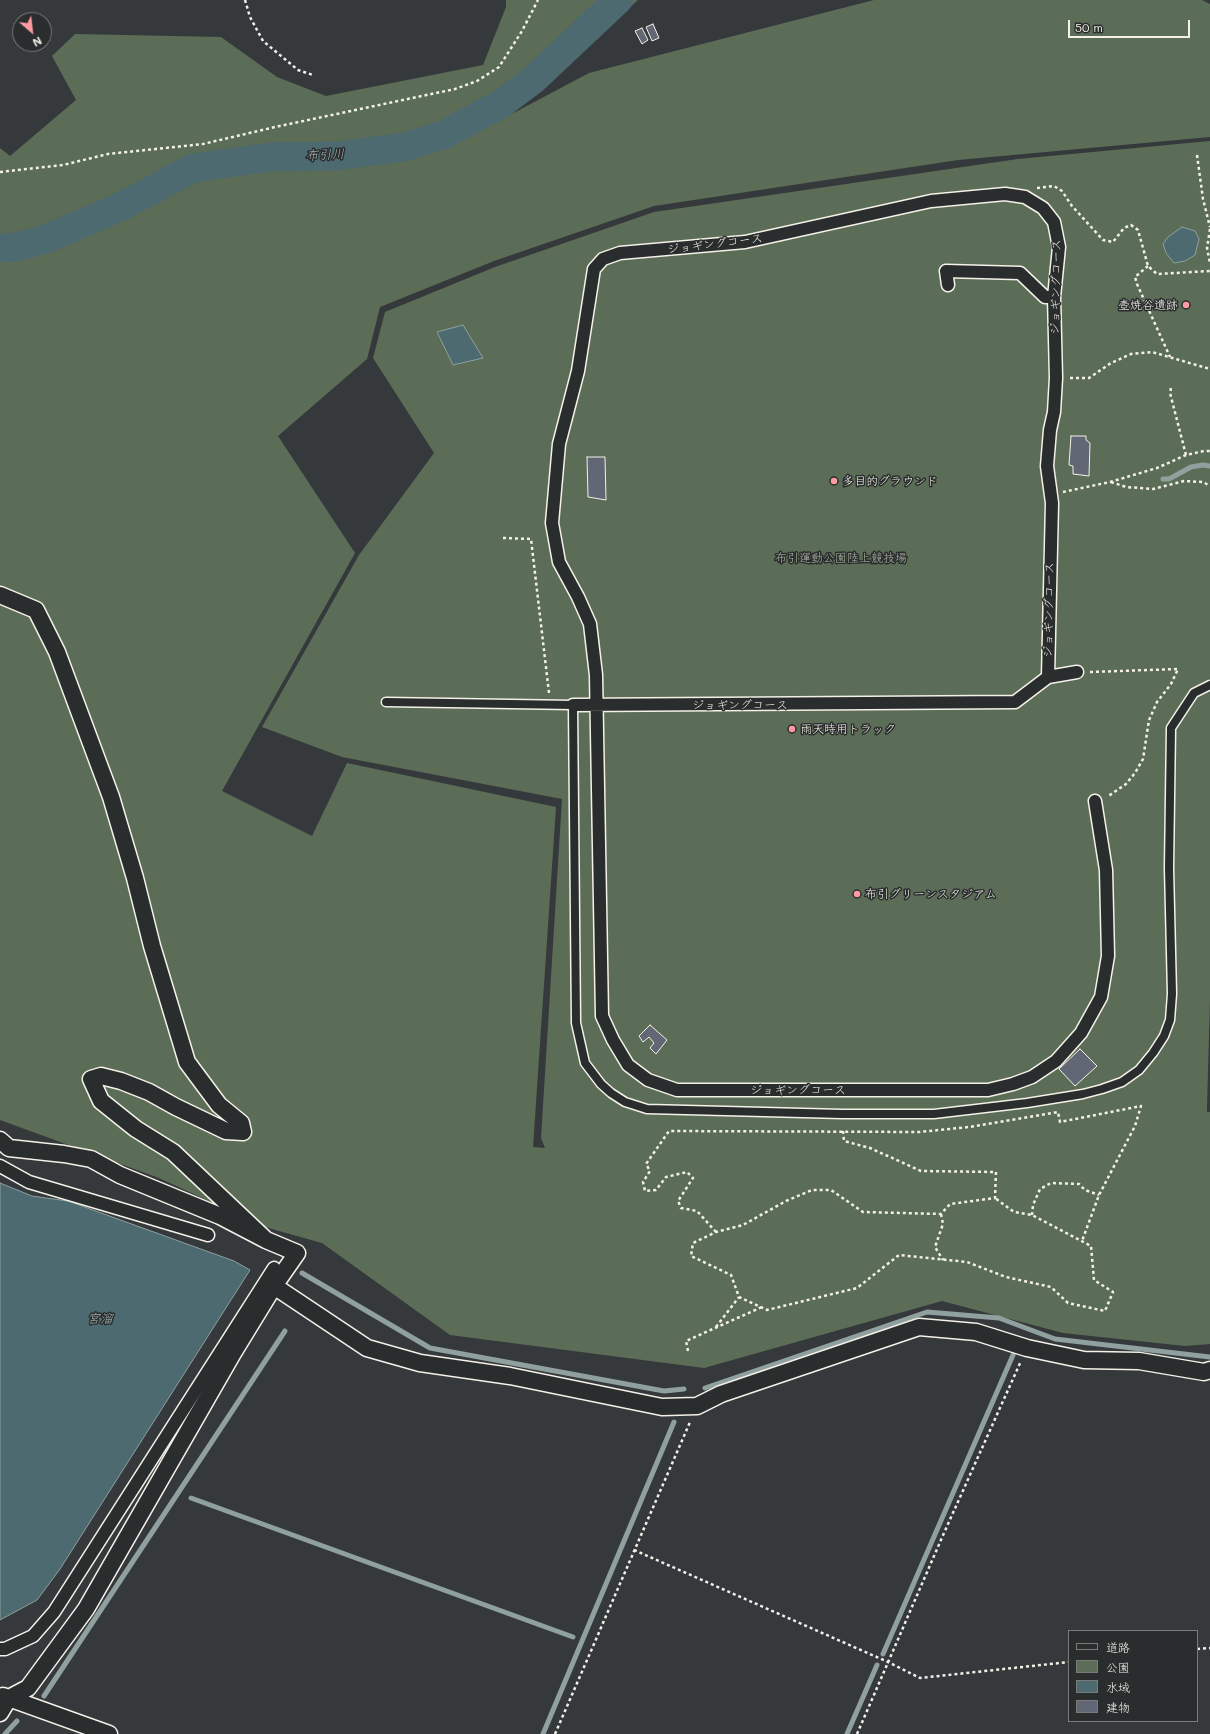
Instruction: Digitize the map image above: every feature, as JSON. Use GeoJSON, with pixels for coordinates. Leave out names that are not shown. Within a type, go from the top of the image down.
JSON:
{"type":"FeatureCollection","features":[{"type":"Feature","properties":{"kind":"street","name":"ジョギングコース"},"geometry":{"type":"LineString","coordinates":[[573,705],[596,706],[1015,702],[1048,677],[1052,503],[1047,466],[1050,430],[1054,412],[1056,378],[1054,297],[1058,247],[1054,222],[1043,208],[1026,197],[1005,194],[930,201],[745,242],[620,254],[603,259],[594,269],[578,371],[559,444],[552,523],[559,562],[578,597],[590,624],[596,675],[596,706],[602,1016],[613,1040],[628,1064],[648,1080],[677,1090],[988,1090],[1013,1084],[1032,1077],[1056,1061],[1081,1034],[1101,997],[1108,956],[1106,870],[1095,801]]}},
{"type":"Feature","properties":{"kind":"street"},"geometry":{"type":"LineString","coordinates":[[948,285],[946,271],[1020,273],[1045,297],[1054,297]]}},
{"type":"Feature","properties":{"kind":"street"},"geometry":{"type":"LineString","coordinates":[[0,596],[36,610],[57,652],[111,797],[186,1062],[219,1105],[241,1123],[243,1132],[226,1131],[149,1092],[121,1081],[101,1076],[91,1079],[101,1101],[136,1129],[173,1152],[266,1240]]}},
{"type":"Feature","properties":{"kind":"street"},"geometry":{"type":"LineString","coordinates":[[1048,677],[1077,672]]}},
{"type":"Feature","properties":{"kind":"street"},"geometry":{"type":"LineString","coordinates":[[0,1140],[9,1148],[64,1154],[91,1159],[120,1175],[220,1216],[266,1240],[297,1253],[274,1286],[233,1353],[86,1609],[28,1688],[4,1697]]}},
{"type":"Feature","properties":{"kind":"street"},"geometry":{"type":"LineString","coordinates":[[0,1166],[29,1182],[208,1235]]}},
{"type":"Feature","properties":{"kind":"street"},"geometry":{"type":"LineString","coordinates":[[0,1650],[33,1636],[54,1612],[274,1268]]}},
{"type":"Feature","properties":{"kind":"street"},"geometry":{"type":"LineString","coordinates":[[274,1286],[367,1348],[420,1363],[510,1376],[662,1407],[697,1406],[721,1394],[919,1327],[976,1332],[1027,1348],[1084,1360],[1138,1361],[1204,1372],[1210,1370]]}},
{"type":"Feature","properties":{"kind":"street"},"geometry":{"type":"LineString","coordinates":[[0,1713],[4,1697]]}},
{"type":"Feature","properties":{"kind":"street"},"geometry":{"type":"LineString","coordinates":[[4,1697],[109,1734]]}},
{"type":"Feature","properties":{"kind":"lane"},"geometry":{"type":"LineString","coordinates":[[386,702],[573,705],[576,1023],[585,1062],[601,1084],[625,1102],[647,1109],[842,1114],[934,1114],[1027,1103],[1102,1090],[1122,1082],[1139,1070],[1153,1053],[1164,1036],[1170,1020],[1172,994],[1169,868],[1171,728],[1194,693],[1210,685]]}},
{"type":"Feature","properties":{"kind":"path"},"geometry":{"type":"LineString","coordinates":[[245,0],[250,17],[263,41],[298,70],[313,76]]}},
{"type":"Feature","properties":{"kind":"path"},"geometry":{"type":"LineString","coordinates":[[0,172],[63,165],[108,154],[203,144],[275,127],[455,89],[478,81],[499,67],[522,31],[538,0]]}},
{"type":"Feature","properties":{"kind":"path"},"geometry":{"type":"LineString","coordinates":[[1197,155],[1203,199],[1210,228],[1207,248],[1210,263]]}},
{"type":"Feature","properties":{"kind":"path"},"geometry":{"type":"LineString","coordinates":[[1026,197],[1037,187],[1054,186],[1062,191],[1072,206],[1103,240],[1108,242],[1112,242],[1124,228],[1131,225],[1138,230],[1148,266],[1157,274],[1210,271]]}},
{"type":"Feature","properties":{"kind":"path"},"geometry":{"type":"LineString","coordinates":[[1148,266],[1135,277],[1171,357]]}},
{"type":"Feature","properties":{"kind":"path"},"geometry":{"type":"LineString","coordinates":[[1056,378],[1089,378],[1111,363],[1131,354],[1152,352],[1210,369]]}},
{"type":"Feature","properties":{"kind":"path"},"geometry":{"type":"LineString","coordinates":[[1171,388],[1170,393],[1186,455]]}},
{"type":"Feature","properties":{"kind":"path"},"geometry":{"type":"LineString","coordinates":[[1050,495],[1110,482],[1157,468],[1186,455],[1210,451]]}},
{"type":"Feature","properties":{"kind":"path"},"geometry":{"type":"LineString","coordinates":[[1110,482],[1126,487],[1153,489],[1184,481],[1203,482],[1210,486]]}},
{"type":"Feature","properties":{"kind":"path"},"geometry":{"type":"LineString","coordinates":[[504,538],[531,539],[550,705]]}},
{"type":"Feature","properties":{"kind":"path"},"geometry":{"type":"LineString","coordinates":[[1077,672],[1178,669],[1171,684],[1157,702],[1149,720],[1143,759],[1135,773],[1126,784],[1110,796],[1095,801]]}},
{"type":"Feature","properties":{"kind":"path"},"geometry":{"type":"LineString","coordinates":[[716,1232],[697,1211],[681,1208],[678,1201],[693,1178],[687,1172],[666,1177],[656,1190],[645,1191],[643,1182],[650,1171],[646,1164],[669,1131],[919,1132],[969,1127],[1058,1112],[1060,1122],[1141,1106],[1134,1126],[1099,1195],[1082,1240]]}},
{"type":"Feature","properties":{"kind":"path"},"geometry":{"type":"LineString","coordinates":[[843,1131],[844,1140],[870,1148],[921,1171],[996,1172],[995,1198]]}},
{"type":"Feature","properties":{"kind":"path"},"geometry":{"type":"LineString","coordinates":[[1032,1215],[1033,1205],[1040,1189],[1052,1183],[1079,1184],[1085,1190],[1099,1195]]}},
{"type":"Feature","properties":{"kind":"path"},"geometry":{"type":"LineString","coordinates":[[941,1214],[863,1212],[831,1190],[812,1190],[786,1201],[743,1225],[716,1232],[693,1243],[690,1256],[731,1276],[739,1297],[767,1310],[857,1288],[899,1255],[943,1260],[967,1262],[1006,1278],[1052,1287],[1068,1304],[1105,1311],[1113,1292],[1094,1280],[1091,1246],[1032,1215],[1014,1212],[995,1198],[950,1204],[941,1214],[942,1224],[935,1247],[943,1260]]}},
{"type":"Feature","properties":{"kind":"path"},"geometry":{"type":"LineString","coordinates":[[715,1328],[739,1297]]}},
{"type":"Feature","properties":{"kind":"path"},"geometry":{"type":"LineString","coordinates":[[688,1351],[686,1341],[762,1307]]}},
{"type":"Feature","properties":{"kind":"path"},"geometry":{"type":"LineString","coordinates":[[857,1734],[944,1532],[1027,1348]]}},
{"type":"Feature","properties":{"kind":"path"},"geometry":{"type":"LineString","coordinates":[[554,1734],[697,1406]]}},
{"type":"Feature","properties":{"kind":"path"},"geometry":{"type":"LineString","coordinates":[[634,1550],[888,1662],[920,1678],[1068,1662]]}},
{"type":"Feature","properties":{"kind":"path"},"geometry":{"type":"LineString","coordinates":[[1198,1649],[1210,1648]]}},
{"type":"Feature","properties":{"kind":"green space","name":"布引運動公園陸上競技場"},"geometry":{"type":"Polygon","coordinates":[[[506,0],[638,0],[506,117],[589,73],[874,0],[1202,0],[1210,4],[1210,137],[958,160],[654,206],[494,261],[380,307],[367,359],[278,436],[355,553],[222,791],[312,836],[347,763],[556,807],[533,1147],[545,1148],[541,1138],[562,799],[342,757],[262,727],[359,555],[434,453],[373,358],[385,312],[495,267],[654,212],[1018,159],[1210,141],[1210,999],[1207,1112],[1210,1112],[1210,1344],[1185,1346],[1063,1333],[942,1301],[704,1368],[450,1335],[322,1243],[265,1227],[159,1178],[0,1120],[0,148],[10,156],[76,100],[52,56],[75,34],[221,37],[277,77],[326,96],[483,65],[506,7],[506,0]]]}},
{"type":"Feature","properties":{"kind":"water"},"geometry":{"type":"Polygon","coordinates":[[[1182,227],[1195,231],[1199,239],[1195,255],[1185,261],[1174,263],[1166,253],[1163,244],[1168,237],[1182,227]]]}},
{"type":"Feature","properties":{"kind":"water"},"geometry":{"type":"Polygon","coordinates":[[[463,325],[483,358],[453,365],[437,332],[463,325]]]}},
{"type":"Feature","properties":{"kind":"water","name":"宮溜"},"geometry":{"type":"Polygon","coordinates":[[[0,1183],[32,1196],[68,1201],[234,1261],[250,1270],[60,1569],[37,1600],[0,1620],[0,1183]]]}},
{"type":"Feature","properties":{"kind":"building"},"geometry":{"type":"Polygon","coordinates":[[[653,24],[659,38],[652,41],[646,27],[653,24]]]}},
{"type":"Feature","properties":{"kind":"building"},"geometry":{"type":"Polygon","coordinates":[[[642,28],[648,40],[642,44],[635,31],[642,28]]]}},
{"type":"Feature","properties":{"kind":"building"},"geometry":{"type":"Polygon","coordinates":[[[1071,436],[1086,436],[1086,440],[1090,443],[1089,476],[1073,474],[1073,466],[1069,465],[1071,436]]]}},
{"type":"Feature","properties":{"kind":"building"},"geometry":{"type":"Polygon","coordinates":[[[587,457],[605,457],[606,500],[588,497],[587,457]]]}},
{"type":"Feature","properties":{"kind":"building"},"geometry":{"type":"Polygon","coordinates":[[[650,1025],[667,1040],[656,1054],[650,1048],[654,1043],[649,1037],[643,1042],[639,1036],[650,1025]]]}},
{"type":"Feature","properties":{"kind":"building"},"geometry":{"type":"Polygon","coordinates":[[[1080,1049],[1097,1066],[1075,1086],[1059,1069],[1080,1049]]]}},
{"type":"Feature","properties":{"kind":"waterway","name":"布引川"},"geometry":{"type":"LineString","coordinates":[[0,248],[15,247],[46,239],[120,207],[193,168],[271,157],[336,156],[404,147],[443,135],[501,104],[533,80],[618,0]]}},
{"type":"Feature","properties":{"kind":"waterway"},"geometry":{"type":"LineString","coordinates":[[1163,479],[1169,479],[1191,467],[1203,465],[1210,466]]}},
{"type":"Feature","properties":{"kind":"waterway"},"geometry":{"type":"LineString","coordinates":[[302,1273],[430,1348],[664,1391],[684,1389]]}},
{"type":"Feature","properties":{"kind":"waterway"},"geometry":{"type":"LineString","coordinates":[[705,1388],[927,1312],[999,1318],[1055,1339],[1210,1357]]}},
{"type":"Feature","properties":{"kind":"waterway"},"geometry":{"type":"LineString","coordinates":[[44,1696],[285,1331]]}},
{"type":"Feature","properties":{"kind":"waterway"},"geometry":{"type":"LineString","coordinates":[[883,1654],[1013,1355]]}},
{"type":"Feature","properties":{"kind":"waterway"},"geometry":{"type":"LineString","coordinates":[[543,1734],[674,1422]]}},
{"type":"Feature","properties":{"kind":"waterway"},"geometry":{"type":"LineString","coordinates":[[191,1498],[573,1637]]}},
{"type":"Feature","properties":{"kind":"waterway"},"geometry":{"type":"LineString","coordinates":[[847,1734],[877,1665]]}},
{"type":"Feature","properties":{"kind":"waterway"},"geometry":{"type":"LineString","coordinates":[[5,1734],[17,1721]]}},
{"type":"Feature","properties":{"kind":"place","name":"壺焼谷遺跡"},"geometry":{"type":"Point","coordinates":[1186,305]}},
{"type":"Feature","properties":{"kind":"place","name":"多目的グラウンド"},"geometry":{"type":"Point","coordinates":[834,481]}},
{"type":"Feature","properties":{"kind":"place","name":"雨天時用トラック"},"geometry":{"type":"Point","coordinates":[792,729]}},
{"type":"Feature","properties":{"kind":"place","name":"布引グリーンスタジアム"},"geometry":{"type":"Point","coordinates":[857,894]}}]}
